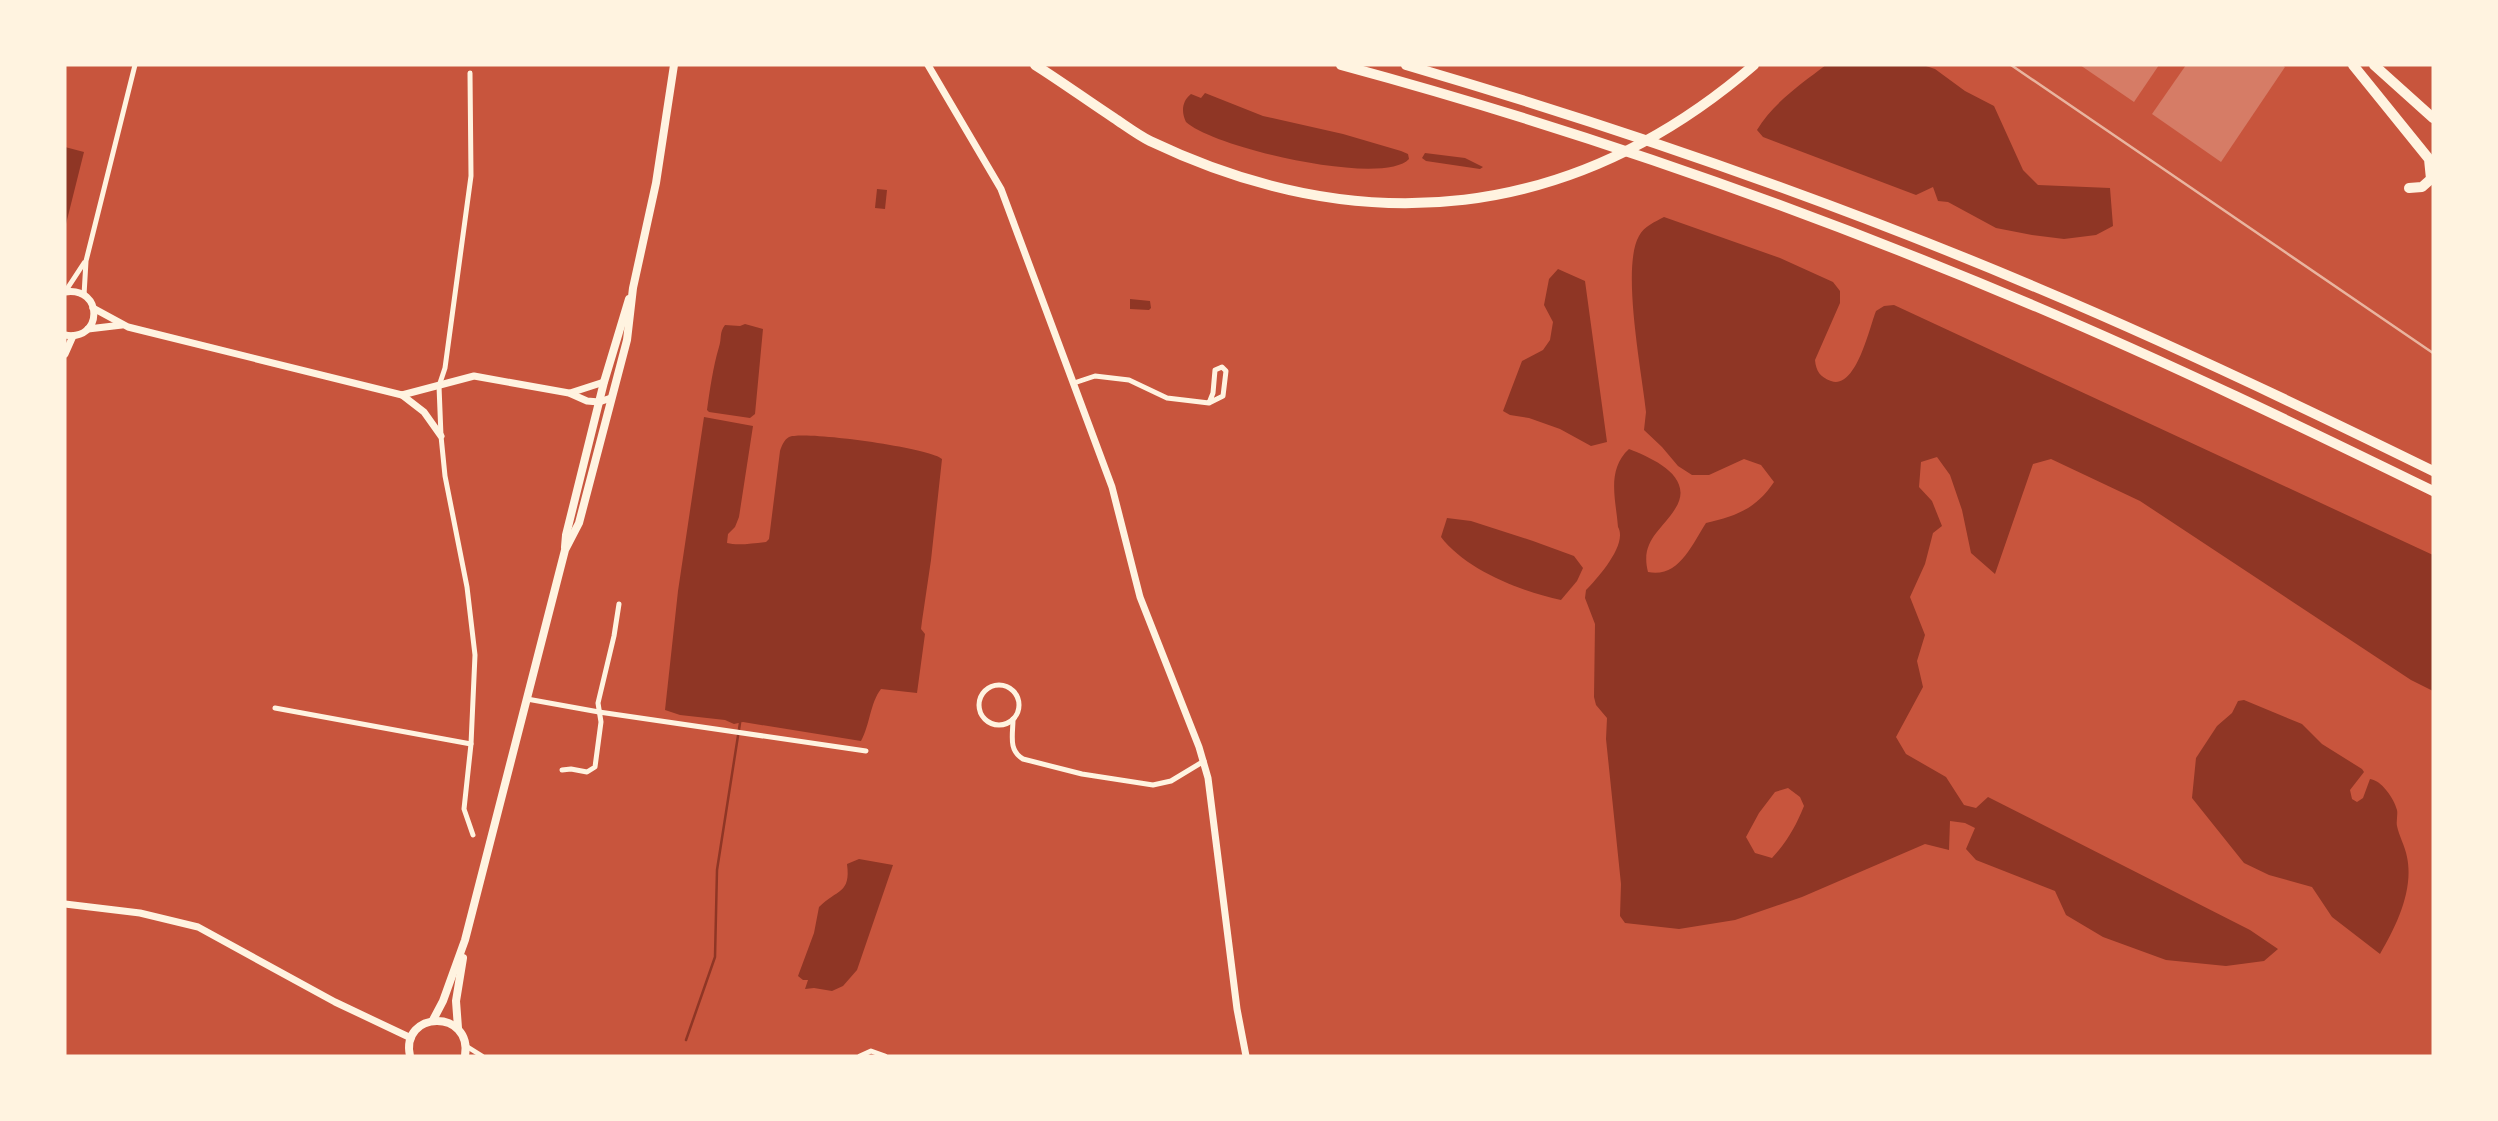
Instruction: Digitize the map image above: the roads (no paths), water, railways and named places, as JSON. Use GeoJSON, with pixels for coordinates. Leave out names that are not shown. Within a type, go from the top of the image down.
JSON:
{"type":"FeatureCollection","features":[{"type":"Feature","properties":{"kind":"highway"},"geometry":{"type":"LineString","coordinates":[[1035,65],[1147,140],[1231,176],[1306,195],[1418,205],[1527,188],[1613,158],[1698,110],[1754,65]]}},
{"type":"Feature","properties":{"kind":"highway"},"geometry":{"type":"LineString","coordinates":[[1341,65],[1611,147],[1785,207],[1907,254],[2145,354],[2264,408],[2433,491]]}},
{"type":"Feature","properties":{"kind":"highway"},"geometry":{"type":"LineString","coordinates":[[1406,65],[1619,130],[1924,241],[2163,342],[2271,391],[2433,471]]}},
{"type":"Feature","properties":{"kind":"highway"},"geometry":{"type":"LineString","coordinates":[[2353,65],[2380,91],[2433,155]]}},
{"type":"Feature","properties":{"kind":"highway"},"geometry":{"type":"LineString","coordinates":[[2353,65],[2429,159],[2431,179],[2422,187],[2409,188]]}},
{"type":"Feature","properties":{"kind":"highway"},"geometry":{"type":"LineString","coordinates":[[2374,65],[2433,118]]}},
{"type":"Feature","properties":{"kind":"main road"},"geometry":{"type":"LineString","coordinates":[[565,550],[579,523],[605,400],[627,340],[633,288],[656,183],[674,65]]}},
{"type":"Feature","properties":{"kind":"main road"},"geometry":{"type":"LineString","coordinates":[[433,1020],[443,1001],[465,940],[565,550],[566,535],[596,413],[605,400],[604,382],[633,288]]}},
{"type":"Feature","properties":{"kind":"main road"},"geometry":{"type":"LineString","coordinates":[[458,1031],[456,1001],[465,940]]}},
{"type":"Feature","properties":{"kind":"main road"},"geometry":{"type":"LineString","coordinates":[[410,1056],[411,1038],[419,1027],[433,1020],[444,1020],[453,1025],[466,1046],[466,1056]]}},
{"type":"Feature","properties":{"kind":"street"},"geometry":{"type":"LineString","coordinates":[[84,295],[86,261],[135,65]]}},
{"type":"Feature","properties":{"kind":"street"},"geometry":{"type":"LineString","coordinates":[[928,65],[1002,189],[1112,487],[1149,623],[1204,761],[1237,1009],[1246,1056]]}},
{"type":"Feature","properties":{"kind":"street"},"geometry":{"type":"LineString","coordinates":[[470,73],[471,176],[445,368],[439,386],[441,436],[467,587],[475,655],[471,744],[464,809],[473,835]]}},
{"type":"Feature","properties":{"kind":"street"},"geometry":{"type":"LineString","coordinates":[[65,292],[86,261]]}},
{"type":"Feature","properties":{"kind":"street"},"geometry":{"type":"LineString","coordinates":[[65,292],[79,292],[93,308],[124,325],[402,395],[424,412],[441,436]]}},
{"type":"Feature","properties":{"kind":"street"},"geometry":{"type":"LineString","coordinates":[[88,329],[92,323],[93,308]]}},
{"type":"Feature","properties":{"kind":"street"},"geometry":{"type":"LineString","coordinates":[[65,354],[69,336],[88,329],[124,325]]}},
{"type":"Feature","properties":{"kind":"street"},"geometry":{"type":"LineString","coordinates":[[1074,383],[1095,376],[1129,380],[1167,398],[1209,404],[1220,400],[1224,392],[1226,371],[1222,367],[1215,370],[1209,404]]}},
{"type":"Feature","properties":{"kind":"street"},"geometry":{"type":"LineString","coordinates":[[402,395],[474,376],[569,393],[587,401],[605,400]]}},
{"type":"Feature","properties":{"kind":"street"},"geometry":{"type":"LineString","coordinates":[[569,393],[604,382]]}},
{"type":"Feature","properties":{"kind":"street"},"geometry":{"type":"LineString","coordinates":[[591,387],[605,400]]}},
{"type":"Feature","properties":{"kind":"street"},"geometry":{"type":"LineString","coordinates":[[587,401],[596,413]]}},
{"type":"Feature","properties":{"kind":"street"},"geometry":{"type":"LineString","coordinates":[[562,770],[587,772],[595,767],[601,722],[598,704],[619,604]]}},
{"type":"Feature","properties":{"kind":"street"},"geometry":{"type":"LineString","coordinates":[[1013,719],[999,725],[986,721],[978,709],[978,702],[985,689],[991,685],[1003,685],[1015,692],[1019,706],[1013,719],[1012,748],[1023,760],[1082,774],[1153,785],[1163,784],[1204,761]]}},
{"type":"Feature","properties":{"kind":"street"},"geometry":{"type":"LineString","coordinates":[[527,699],[866,751]]}},
{"type":"Feature","properties":{"kind":"street"},"geometry":{"type":"LineString","coordinates":[[275,708],[471,744]]}},
{"type":"Feature","properties":{"kind":"street"},"geometry":{"type":"LineString","coordinates":[[65,904],[139,913],[198,927],[324,996],[411,1038]]}},
{"type":"Feature","properties":{"kind":"street"},"geometry":{"type":"LineString","coordinates":[[466,1046],[482,1056]]}},
{"type":"Feature","properties":{"kind":"street"},"geometry":{"type":"LineString","coordinates":[[860,1056],[871,1051],[885,1056]]}},
{"type":"Feature","properties":{"kind":"waterway"},"geometry":{"type":"LineString","coordinates":[[686,1040],[715,957],[717,870],[740,723]]}},
{"type":"Feature","properties":{"kind":"railway"},"geometry":{"type":"LineString","coordinates":[[2011,65],[2433,353]]}}]}
